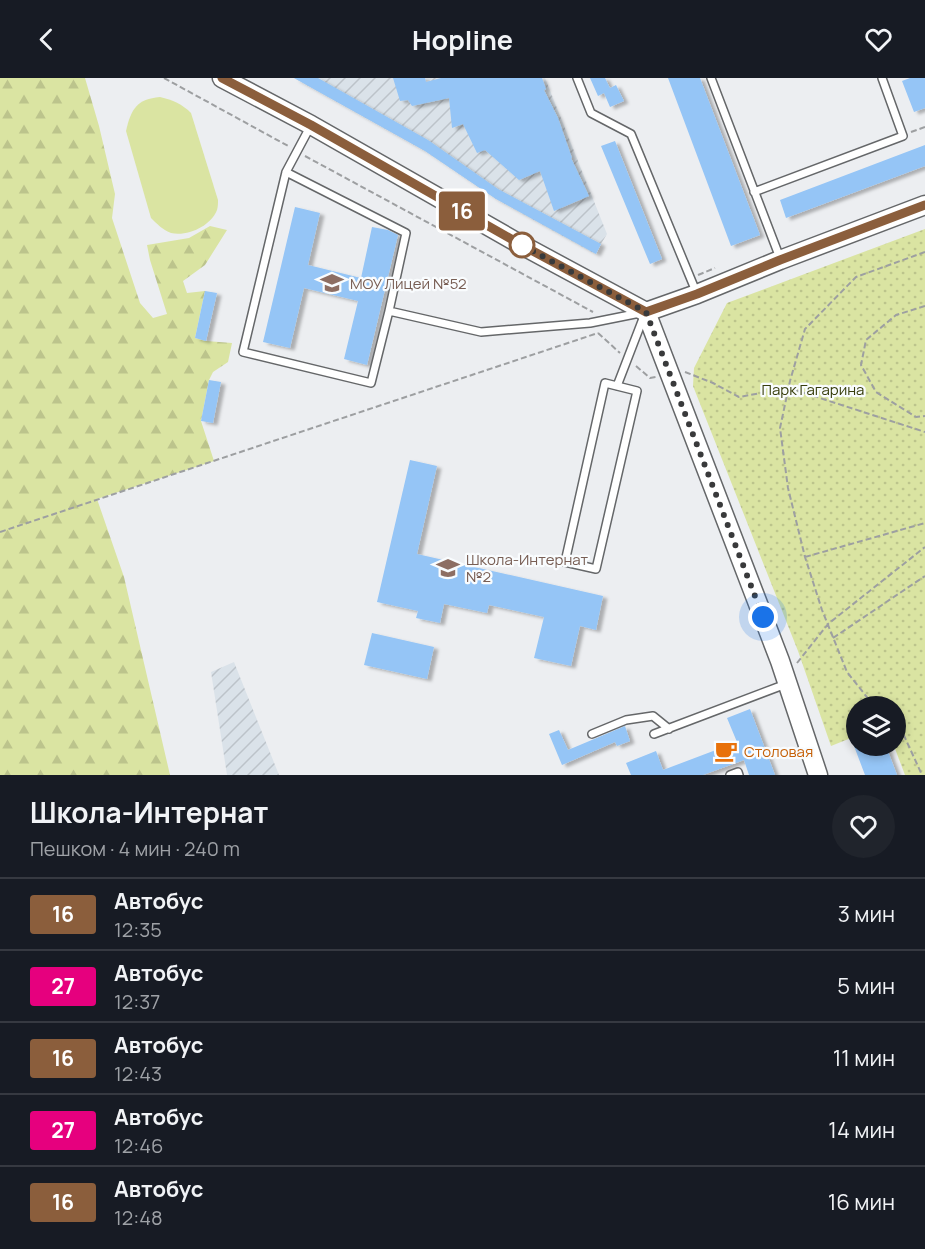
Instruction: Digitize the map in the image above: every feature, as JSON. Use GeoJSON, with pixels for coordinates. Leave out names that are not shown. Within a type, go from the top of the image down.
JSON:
{"type":"FeatureCollection","features":[{"type":"Feature","properties":{"kind":"street"},"geometry":{"type":"LineString","coordinates":[[222,78],[311,125],[518,243],[646,312],[787,680],[818,775]]}},
{"type":"Feature","properties":{"kind":"street"},"geometry":{"type":"LineString","coordinates":[[646,312],[694,286],[780,260],[925,205]]}},
{"type":"Feature","properties":{"kind":"lane"},"geometry":{"type":"LineString","coordinates":[[577,78],[591,113],[631,134],[694,286]]}},
{"type":"Feature","properties":{"kind":"lane"},"geometry":{"type":"LineString","coordinates":[[711,78],[780,260]]}},
{"type":"Feature","properties":{"kind":"lane"},"geometry":{"type":"LineString","coordinates":[[754,192],[903,136],[882,78]]}},
{"type":"Feature","properties":{"kind":"lane"},"geometry":{"type":"LineString","coordinates":[[286,172],[406,234],[371,383],[243,352],[286,172],[311,125]]}},
{"type":"Feature","properties":{"kind":"lane"},"geometry":{"type":"LineString","coordinates":[[389,311],[481,332],[608,320],[646,312]]}},
{"type":"Feature","properties":{"kind":"lane"},"geometry":{"type":"LineString","coordinates":[[617,386],[646,312]]}},
{"type":"Feature","properties":{"kind":"lane"},"geometry":{"type":"LineString","coordinates":[[605,383],[617,386],[637,391],[596,569],[565,562],[605,383]]}},
{"type":"Feature","properties":{"kind":"lane"},"geometry":{"type":"LineString","coordinates":[[654,734],[787,680]]}},
{"type":"Feature","properties":{"kind":"lane"},"geometry":{"type":"LineString","coordinates":[[592,734],[626,720],[653,716],[669,729]]}},
{"type":"Feature","properties":{"kind":"lane"},"geometry":{"type":"LineString","coordinates":[[730,775],[738,772],[739,775]]}},
{"type":"Feature","properties":{"kind":"path"},"geometry":{"type":"LineString","coordinates":[[0,532],[598,333],[608,320],[164,78]]}},
{"type":"Feature","properties":{"kind":"path"},"geometry":{"type":"LineString","coordinates":[[903,136],[925,127]]}},
{"type":"Feature","properties":{"kind":"path"},"geometry":{"type":"LineString","coordinates":[[866,696],[848,672],[833,638],[805,557],[788,488],[780,428],[805,329],[856,277],[925,252]]}},
{"type":"Feature","properties":{"kind":"path"},"geometry":{"type":"LineString","coordinates":[[694,286],[722,266]]}},
{"type":"Feature","properties":{"kind":"path"},"geometry":{"type":"LineString","coordinates":[[925,306],[896,315],[866,340],[861,365],[876,392],[916,417],[925,416]]}},
{"type":"Feature","properties":{"kind":"path"},"geometry":{"type":"LineString","coordinates":[[598,333],[650,378],[683,371],[739,397],[789,388],[925,432]]}},
{"type":"Feature","properties":{"kind":"path"},"geometry":{"type":"LineString","coordinates":[[805,557],[925,523]]}},
{"type":"Feature","properties":{"kind":"path"},"geometry":{"type":"LineString","coordinates":[[787,680],[828,624],[925,547]]}},
{"type":"Feature","properties":{"kind":"path"},"geometry":{"type":"LineString","coordinates":[[833,638],[925,576]]}},
{"type":"Feature","properties":{"kind":"path"},"geometry":{"type":"LineString","coordinates":[[906,740],[922,775]]}},
{"type":"Feature","properties":{"kind":"shaded area"},"geometry":{"type":"Polygon","coordinates":[[[294,78],[545,78],[607,234],[595,254],[496,199],[425,151],[294,78]]]}},
{"type":"Feature","properties":{"kind":"shaded area"},"geometry":{"type":"Polygon","coordinates":[[[234,662],[279,775],[227,775],[211,672],[234,662]]]}},
{"type":"Feature","properties":{"kind":"green space"},"geometry":{"type":"Polygon","coordinates":[[[0,78],[85,78],[115,194],[112,218],[140,303],[153,318],[167,314],[147,245],[189,238],[210,226],[227,230],[205,265],[183,281],[187,293],[205,291],[195,338],[232,343],[228,362],[213,372],[209,380],[201,421],[214,461],[97,499],[124,577],[170,775],[0,775],[0,78]]]}},
{"type":"Feature","properties":{"kind":"green space"},"geometry":{"type":"Polygon","coordinates":[[[160,97],[177,103],[191,113],[218,200],[217,210],[210,221],[191,232],[177,234],[168,232],[151,218],[126,131],[136,106],[146,100],[160,97]]]}},
{"type":"Feature","properties":{"kind":"green space","name":"Парк Гагарина"},"geometry":{"type":"Polygon","coordinates":[[[925,229],[925,775],[905,775],[898,756],[906,756],[906,696],[846,696],[846,740],[831,746],[798,651],[693,386],[694,368],[727,303],[925,229]]]}},
{"type":"Feature","properties":{"kind":"building"},"geometry":{"type":"Polygon","coordinates":[[[294,78],[318,78],[428,140],[498,189],[601,244],[596,254],[496,199],[425,151],[294,78]]]}},
{"type":"Feature","properties":{"kind":"building"},"geometry":{"type":"Polygon","coordinates":[[[393,78],[425,78],[426,82],[441,78],[542,78],[546,89],[544,90],[558,118],[571,158],[589,196],[554,211],[540,171],[519,180],[485,150],[477,153],[463,124],[452,128],[449,98],[412,106],[408,100],[400,101],[393,78]]]}},
{"type":"Feature","properties":{"kind":"building"},"geometry":{"type":"Polygon","coordinates":[[[590,78],[605,78],[610,88],[616,85],[624,101],[610,107],[604,93],[598,96],[590,78]]]}},
{"type":"Feature","properties":{"kind":"building"},"geometry":{"type":"Polygon","coordinates":[[[668,78],[700,78],[760,235],[731,246],[668,78]]]}},
{"type":"Feature","properties":{"kind":"building"},"geometry":{"type":"Polygon","coordinates":[[[910,78],[925,78],[925,108],[914,112],[902,81],[910,78]]]}},
{"type":"Feature","properties":{"kind":"building"},"geometry":{"type":"Polygon","coordinates":[[[615,141],[662,259],[650,264],[601,146],[615,141]]]}},
{"type":"Feature","properties":{"kind":"building"},"geometry":{"type":"Polygon","coordinates":[[[925,145],[925,166],[786,218],[780,200],[925,145]]]}},
{"type":"Feature","properties":{"kind":"building","name":"МОУ Лицей №52"},"geometry":{"type":"Polygon","coordinates":[[[295,207],[320,213],[308,265],[361,278],[372,227],[388,230],[398,235],[367,365],[344,359],[358,301],[304,288],[290,348],[263,342],[295,207]]]}},
{"type":"Feature","properties":{"kind":"building"},"geometry":{"type":"Polygon","coordinates":[[[205,291],[217,293],[206,341],[195,338],[205,291]]]}},
{"type":"Feature","properties":{"kind":"building"},"geometry":{"type":"Polygon","coordinates":[[[209,380],[221,382],[213,423],[201,421],[209,380]]]}},
{"type":"Feature","properties":{"kind":"building","name":"Школа-Интернат №2"},"geometry":{"type":"Polygon","coordinates":[[[410,460],[437,466],[417,554],[603,596],[596,630],[580,626],[571,666],[534,658],[544,617],[489,605],[487,613],[444,604],[440,623],[416,618],[418,611],[377,602],[410,460]]]}},
{"type":"Feature","properties":{"kind":"building"},"geometry":{"type":"Polygon","coordinates":[[[372,633],[434,647],[427,679],[364,665],[372,633]]]}},
{"type":"Feature","properties":{"kind":"building"},"geometry":{"type":"Polygon","coordinates":[[[750,709],[775,775],[749,775],[744,760],[703,775],[631,775],[626,763],[656,751],[663,770],[737,742],[727,718],[750,709]]]}},
{"type":"Feature","properties":{"kind":"building"},"geometry":{"type":"Polygon","coordinates":[[[625,726],[630,741],[617,746],[615,742],[562,765],[549,734],[559,730],[568,750],[625,726]]]}},
{"type":"Feature","properties":{"kind":"building"},"geometry":{"type":"Polygon","coordinates":[[[858,756],[890,756],[897,775],[865,775],[858,756]]]}},
{"type":"Feature","properties":{"kind":"bus line","name":"16"},"geometry":{"type":"LineString","coordinates":[[222,78],[311,125],[518,243],[646,312],[925,205]]}},
{"type":"Feature","properties":{"kind":"place","name":"МОУ Лицей №52"},"geometry":{"type":"Point","coordinates":[332,283]}},
{"type":"Feature","properties":{"kind":"place","name":"Школа-Интернат №2"},"geometry":{"type":"Point","coordinates":[448,568]}},
{"type":"Feature","properties":{"kind":"place","name":"Столовая"},"geometry":{"type":"Point","coordinates":[726,751]}},
{"type":"Feature","properties":{"kind":"route"},"geometry":{"type":"LineString","coordinates":[[522,245],[518,243],[646,312],[763,617]]}}]}
